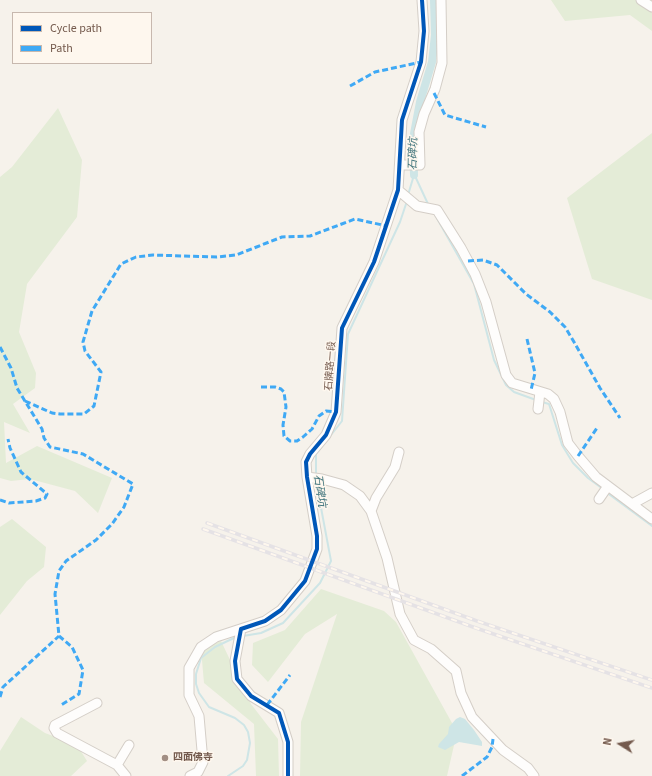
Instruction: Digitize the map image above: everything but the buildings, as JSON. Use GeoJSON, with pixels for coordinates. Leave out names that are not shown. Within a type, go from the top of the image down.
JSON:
{"type":"FeatureCollection","features":[{"type":"Feature","properties":{"kind":"street","name":"石牌路一段"},"geometry":{"type":"LineString","coordinates":[[190,776],[198,772],[203,762],[199,716],[189,695],[190,668],[201,648],[216,637],[271,618],[281,610],[305,581],[317,549],[317,536],[307,477],[306,462],[320,441],[326,435],[336,412],[342,328],[374,262],[398,190],[402,120],[422,62],[424,31],[422,0]]}},
{"type":"Feature","properties":{"kind":"street"},"geometry":{"type":"LineString","coordinates":[[400,165],[420,165],[419,132],[424,114],[435,89],[442,63],[441,0]]}},
{"type":"Feature","properties":{"kind":"street"},"geometry":{"type":"LineString","coordinates":[[641,0],[652,7]]}},
{"type":"Feature","properties":{"kind":"street"},"geometry":{"type":"LineString","coordinates":[[398,190],[417,206],[437,210],[475,274],[486,302],[506,376],[512,383],[548,394],[554,399],[560,412],[568,442],[574,452],[596,477],[652,519]]}},
{"type":"Feature","properties":{"kind":"street"},"geometry":{"type":"LineString","coordinates":[[538,409],[540,392]]}},
{"type":"Feature","properties":{"kind":"street"},"geometry":{"type":"LineString","coordinates":[[371,511],[376,498],[395,467],[399,452]]}},
{"type":"Feature","properties":{"kind":"street"},"geometry":{"type":"LineString","coordinates":[[307,477],[322,479],[344,485],[360,496],[371,511],[387,558],[400,614],[414,640],[431,650],[456,671],[461,693],[472,717],[503,750],[528,768],[534,776]]}},
{"type":"Feature","properties":{"kind":"street"},"geometry":{"type":"LineString","coordinates":[[599,499],[608,486]]}},
{"type":"Feature","properties":{"kind":"street"},"geometry":{"type":"LineString","coordinates":[[632,504],[652,493]]}},
{"type":"Feature","properties":{"kind":"street"},"geometry":{"type":"LineString","coordinates":[[241,629],[235,661],[236,679],[251,696],[279,713],[288,742],[288,776]]}},
{"type":"Feature","properties":{"kind":"street"},"geometry":{"type":"LineString","coordinates":[[97,703],[56,725],[54,728],[57,733],[117,765],[123,775]]}},
{"type":"Feature","properties":{"kind":"street"},"geometry":{"type":"LineString","coordinates":[[117,765],[129,745]]}},
{"type":"Feature","properties":{"kind":"green space"},"geometry":{"type":"Polygon","coordinates":[[[551,0],[652,0],[652,31],[630,15],[565,21],[551,0]]]}},
{"type":"Feature","properties":{"kind":"green space"},"geometry":{"type":"Polygon","coordinates":[[[58,108],[82,160],[77,217],[27,284],[19,332],[36,373],[35,388],[13,404],[30,433],[4,422],[6,463],[37,446],[112,478],[98,513],[75,491],[30,479],[11,481],[0,478],[0,177],[12,167],[58,108]]]}},
{"type":"Feature","properties":{"kind":"green space"},"geometry":{"type":"Polygon","coordinates":[[[652,133],[652,300],[592,279],[567,198],[652,133]]]}},
{"type":"Feature","properties":{"kind":"green space"},"geometry":{"type":"Polygon","coordinates":[[[12,519],[46,547],[44,567],[27,581],[0,615],[0,527],[12,519]]]}},
{"type":"Feature","properties":{"kind":"green space"},"geometry":{"type":"Polygon","coordinates":[[[321,589],[384,611],[396,622],[457,732],[447,776],[300,776],[301,722],[337,614],[305,634],[268,682],[252,665],[253,643],[285,630],[321,589]]]}},
{"type":"Feature","properties":{"kind":"green space"},"geometry":{"type":"Polygon","coordinates":[[[221,641],[251,704],[278,739],[279,776],[256,776],[254,724],[204,683],[201,649],[221,641]]]}},
{"type":"Feature","properties":{"kind":"green space"},"geometry":{"type":"Polygon","coordinates":[[[21,717],[45,733],[77,745],[87,761],[71,776],[0,776],[0,751],[21,717]]]}},
{"type":"Feature","properties":{"kind":"shaded area"},"geometry":{"type":"Polygon","coordinates":[[[460,717],[465,719],[474,730],[482,742],[482,746],[459,742],[445,750],[438,747],[448,734],[449,727],[456,719],[460,717]]]}},
{"type":"Feature","properties":{"kind":"waterway","name":"石碑坑"},"geometry":{"type":"LineString","coordinates":[[414,175],[413,139],[420,102],[432,62],[435,35],[434,0]]}},
{"type":"Feature","properties":{"kind":"waterway","name":"石碑坑"},"geometry":{"type":"LineString","coordinates":[[408,195],[414,175]]}},
{"type":"Feature","properties":{"kind":"waterway"},"geometry":{"type":"LineString","coordinates":[[415,176],[428,204]]}},
{"type":"Feature","properties":{"kind":"waterway","name":"石碑坑"},"geometry":{"type":"LineString","coordinates":[[316,475],[316,454],[342,421],[348,334],[400,222],[407,201]]}},
{"type":"Feature","properties":{"kind":"waterway"},"geometry":{"type":"LineString","coordinates":[[434,213],[474,284],[494,360],[506,385],[514,392],[536,400]]}},
{"type":"Feature","properties":{"kind":"waterway"},"geometry":{"type":"LineString","coordinates":[[542,402],[549,404],[562,445],[573,463],[588,478],[603,489]]}},
{"type":"Feature","properties":{"kind":"waterway","name":"石碑坑"},"geometry":{"type":"LineString","coordinates":[[243,636],[261,633],[283,623],[320,583],[331,561],[316,481]]}},
{"type":"Feature","properties":{"kind":"waterway"},"geometry":{"type":"LineString","coordinates":[[606,492],[652,526]]}},
{"type":"Feature","properties":{"kind":"waterway","name":"石碑坑"},"geometry":{"type":"LineString","coordinates":[[228,776],[243,766],[247,760],[250,743],[248,732],[244,725],[235,718],[209,707],[199,693],[196,684],[196,674],[201,658],[215,647],[236,637]]}},
{"type":"Feature","properties":{"kind":"railway"},"geometry":{"type":"LineString","coordinates":[[207,523],[477,621],[652,680]]}},
{"type":"Feature","properties":{"kind":"railway"},"geometry":{"type":"LineString","coordinates":[[203,529],[473,627],[652,688]]}},
{"type":"Feature","properties":{"kind":"marked path"},"geometry":{"type":"LineString","coordinates":[[350,86],[375,72],[421,62]]}},
{"type":"Feature","properties":{"kind":"marked path"},"geometry":{"type":"LineString","coordinates":[[434,93],[445,115],[486,127]]}},
{"type":"Feature","properties":{"kind":"marked path"},"geometry":{"type":"LineString","coordinates":[[25,401],[52,413],[60,414],[84,414],[94,406],[101,372],[85,351],[83,342],[92,311],[121,264],[136,257],[153,255],[217,257],[236,255],[282,237],[310,236],[355,219],[387,226]]}},
{"type":"Feature","properties":{"kind":"marked path"},"geometry":{"type":"LineString","coordinates":[[468,261],[483,260],[497,265],[526,294],[550,312],[565,327],[600,388],[620,418]]}},
{"type":"Feature","properties":{"kind":"marked path"},"geometry":{"type":"LineString","coordinates":[[527,339],[535,373],[531,390]]}},
{"type":"Feature","properties":{"kind":"marked path"},"geometry":{"type":"LineString","coordinates":[[0,347],[11,368],[17,388],[42,429],[44,438],[50,447],[83,454],[133,484],[124,507],[112,524],[96,540],[66,561],[59,571],[55,594],[59,636],[72,647],[83,670],[79,694],[61,705]]}},
{"type":"Feature","properties":{"kind":"marked path"},"geometry":{"type":"LineString","coordinates":[[261,387],[275,387],[284,392],[286,407],[283,425],[284,436],[290,441],[297,441],[303,437],[312,429],[319,416],[326,411],[336,412]]}},
{"type":"Feature","properties":{"kind":"marked path"},"geometry":{"type":"LineString","coordinates":[[578,456],[597,428]]}},
{"type":"Feature","properties":{"kind":"marked path"},"geometry":{"type":"LineString","coordinates":[[0,500],[9,503],[36,501],[45,498],[47,494],[21,472],[10,448],[8,439]]}},
{"type":"Feature","properties":{"kind":"marked path"},"geometry":{"type":"LineString","coordinates":[[0,697],[3,687],[59,636]]}},
{"type":"Feature","properties":{"kind":"marked path"},"geometry":{"type":"LineString","coordinates":[[267,705],[290,675]]}},
{"type":"Feature","properties":{"kind":"marked path"},"geometry":{"type":"LineString","coordinates":[[462,776],[487,757],[492,747],[493,739]]}},
{"type":"Feature","properties":{"kind":"cycle path"},"geometry":{"type":"LineString","coordinates":[[288,776],[288,742],[279,713],[251,696],[237,679],[235,661],[241,629],[265,621],[281,610],[305,581],[317,549],[317,536],[307,477],[306,462],[310,454],[326,435],[336,412],[342,328],[374,262],[398,190],[402,120],[421,62],[424,31],[422,0]]}},
{"type":"Feature","properties":{"kind":"place","name":"四面佛寺"},"geometry":{"type":"Point","coordinates":[165,758]}}]}
